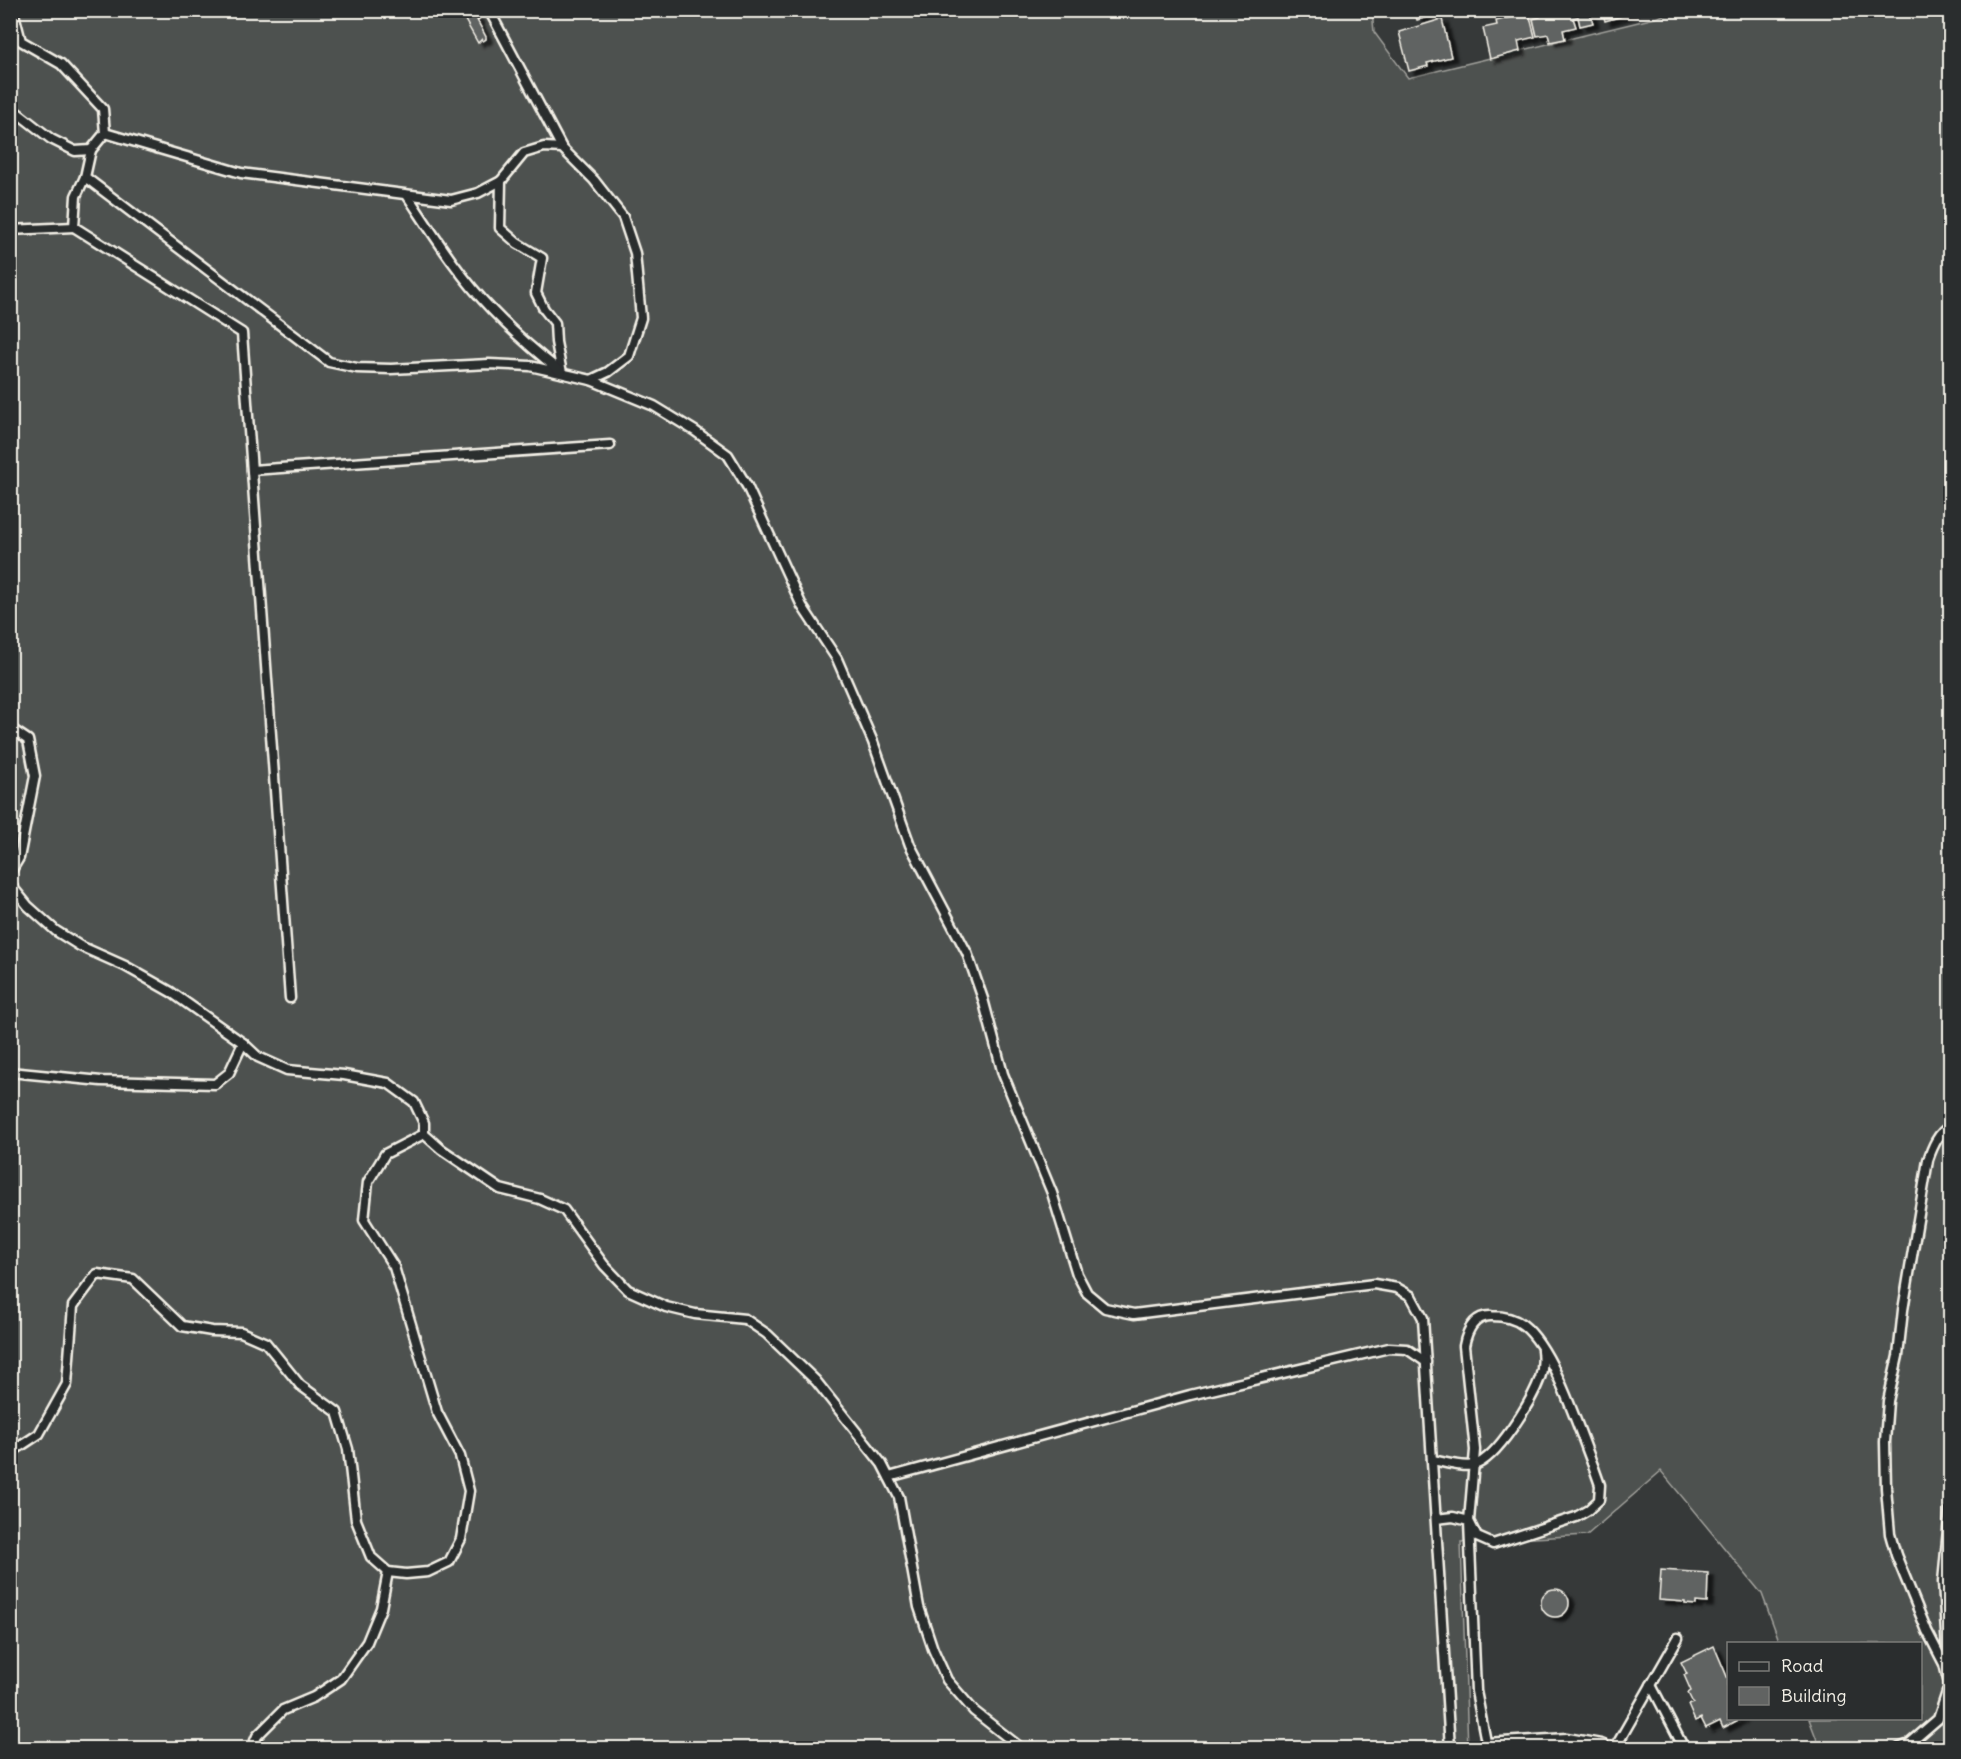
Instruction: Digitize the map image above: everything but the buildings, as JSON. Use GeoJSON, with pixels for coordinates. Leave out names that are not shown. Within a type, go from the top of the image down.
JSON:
{"type":"FeatureCollection","features":[{"type":"Feature","properties":{"kind":"street"},"geometry":{"type":"LineString","coordinates":[[1487,1747],[1568,1742],[1601,1749]]}},
{"type":"Feature","properties":{"kind":"lane"},"geometry":{"type":"LineString","coordinates":[[13,10],[21,41],[60,64],[103,109],[105,133],[91,150],[85,177],[76,196],[74,226]]}},
{"type":"Feature","properties":{"kind":"lane"},"geometry":{"type":"LineString","coordinates":[[489,10],[562,148],[594,180],[623,217],[635,253],[641,318],[629,356],[608,372],[591,380]]}},
{"type":"Feature","properties":{"kind":"lane"},"geometry":{"type":"LineString","coordinates":[[10,107],[51,139],[75,151],[91,150]]}},
{"type":"Feature","properties":{"kind":"lane"},"geometry":{"type":"LineString","coordinates":[[105,133],[242,173],[451,200],[478,194],[501,181],[524,153],[544,147],[562,148]]}},
{"type":"Feature","properties":{"kind":"lane"},"geometry":{"type":"LineString","coordinates":[[85,177],[329,362],[357,368],[391,369],[500,364],[530,366],[562,373],[591,380],[654,406],[728,455],[747,486],[802,606],[837,659],[873,742],[910,845],[968,953],[1003,1074],[1052,1193],[1077,1274],[1087,1293],[1105,1308],[1134,1314],[1374,1284],[1397,1288],[1411,1296],[1423,1318],[1450,1749]]}},
{"type":"Feature","properties":{"kind":"lane"},"geometry":{"type":"LineString","coordinates":[[501,181],[500,228],[517,243],[542,258],[536,293],[544,309],[555,323],[562,373]]}},
{"type":"Feature","properties":{"kind":"lane"},"geometry":{"type":"LineString","coordinates":[[407,195],[444,250],[491,309],[531,348],[562,373]]}},
{"type":"Feature","properties":{"kind":"lane"},"geometry":{"type":"LineString","coordinates":[[10,230],[74,226],[242,333],[290,998]]}},
{"type":"Feature","properties":{"kind":"lane"},"geometry":{"type":"LineString","coordinates":[[252,470],[610,445]]}},
{"type":"Feature","properties":{"kind":"lane"},"geometry":{"type":"LineString","coordinates":[[10,728],[28,740],[35,776],[19,858],[10,873]]}},
{"type":"Feature","properties":{"kind":"lane"},"geometry":{"type":"LineString","coordinates":[[10,885],[28,906],[56,931],[80,946],[125,966],[171,992],[243,1043],[258,1057],[287,1070],[344,1075],[388,1083],[414,1102],[424,1123],[424,1134],[441,1149],[500,1189],[540,1199],[564,1210],[604,1265],[628,1290],[666,1307],[695,1314],[745,1319],[767,1334],[816,1381],[882,1464],[899,1497],[919,1607],[933,1649],[948,1680],[974,1711],[1021,1749]]}},
{"type":"Feature","properties":{"kind":"lane"},"geometry":{"type":"LineString","coordinates":[[10,1072],[101,1081],[215,1084],[229,1073],[243,1043]]}},
{"type":"Feature","properties":{"kind":"lane"},"geometry":{"type":"LineString","coordinates":[[1948,1680],[1938,1649],[1927,1631],[1912,1596],[1890,1533],[1885,1442],[1888,1401],[1898,1356],[1903,1310],[1928,1160],[1934,1144],[1950,1127]]}},
{"type":"Feature","properties":{"kind":"lane"},"geometry":{"type":"LineString","coordinates":[[10,1453],[39,1434],[66,1384],[73,1306],[97,1274],[132,1279],[182,1326],[212,1331],[241,1332],[266,1343],[300,1385],[338,1412],[348,1449],[356,1520],[371,1557],[388,1572],[406,1574],[428,1572],[449,1562],[461,1539],[469,1491],[460,1456],[437,1412],[394,1267],[364,1220],[368,1182],[385,1154],[424,1134]]}},
{"type":"Feature","properties":{"kind":"lane"},"geometry":{"type":"LineString","coordinates":[[1436,1518],[1453,1517],[1469,1521],[1477,1537],[1493,1544],[1576,1516],[1588,1510],[1599,1500],[1600,1485],[1550,1360],[1536,1338],[1522,1324],[1504,1316],[1489,1315],[1475,1322],[1467,1330],[1464,1346],[1475,1450],[1469,1521],[1476,1691],[1487,1747]]}},
{"type":"Feature","properties":{"kind":"lane"},"geometry":{"type":"LineString","coordinates":[[888,1477],[1190,1395],[1389,1348],[1407,1349],[1426,1362]]}},
{"type":"Feature","properties":{"kind":"lane"},"geometry":{"type":"LineString","coordinates":[[1432,1460],[1473,1465],[1487,1459],[1513,1427],[1532,1397],[1541,1376],[1542,1348]]}},
{"type":"Feature","properties":{"kind":"lane"},"geometry":{"type":"LineString","coordinates":[[1899,1749],[1909,1744],[1938,1719],[1949,1686],[1943,1582],[1950,1509]]}},
{"type":"Feature","properties":{"kind":"lane"},"geometry":{"type":"LineString","coordinates":[[252,1749],[257,1736],[283,1710],[314,1697],[340,1679],[367,1642],[381,1608],[388,1572]]}},
{"type":"Feature","properties":{"kind":"lane"},"geometry":{"type":"LineString","coordinates":[[1615,1749],[1678,1638]]}},
{"type":"Feature","properties":{"kind":"lane"},"geometry":{"type":"LineString","coordinates":[[1651,1685],[1664,1706],[1684,1749]]}},
{"type":"Feature","properties":{"kind":"shaded area"},"geometry":{"type":"Polygon","coordinates":[[[1372,10],[1374,32],[1408,78],[1659,17],[1674,11],[1950,11],[1950,1748],[1820,1748],[1809,1720],[1922,1720],[1922,1642],[1780,1642],[1762,1594],[1661,1471],[1587,1535],[1461,1542],[1468,1748],[11,1748],[11,11],[1372,10]]]}}]}
